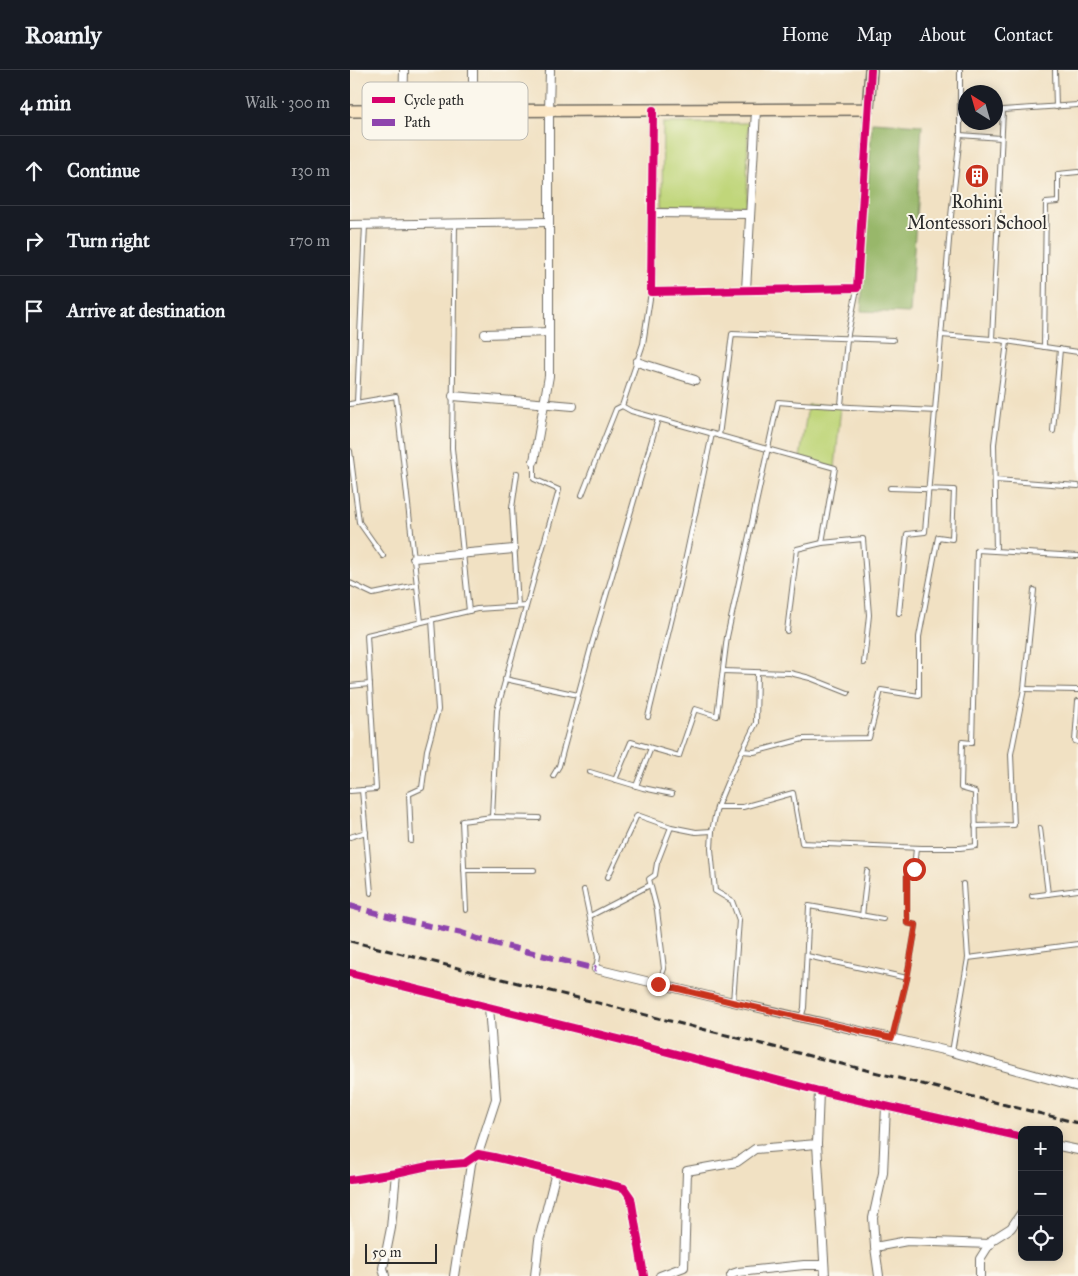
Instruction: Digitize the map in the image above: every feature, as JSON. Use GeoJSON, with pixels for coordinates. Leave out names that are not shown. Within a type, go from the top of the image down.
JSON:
{"type":"FeatureCollection","features":[{"type":"Feature","properties":{"kind":"street"},"geometry":{"type":"LineString","coordinates":[[534,461],[549,376],[550,70]]}},
{"type":"Feature","properties":{"kind":"street"},"geometry":{"type":"LineString","coordinates":[[653,110],[651,292],[857,288],[870,70]]}},
{"type":"Feature","properties":{"kind":"street"},"geometry":{"type":"LineString","coordinates":[[528,111],[868,109]]}},
{"type":"Feature","properties":{"kind":"street"},"geometry":{"type":"LineString","coordinates":[[746,290],[756,110]]}},
{"type":"Feature","properties":{"kind":"street"},"geometry":{"type":"LineString","coordinates":[[652,213],[750,214]]}},
{"type":"Feature","properties":{"kind":"street"},"geometry":{"type":"LineString","coordinates":[[350,225],[549,222]]}},
{"type":"Feature","properties":{"kind":"street"},"geometry":{"type":"LineString","coordinates":[[485,334],[549,332]]}},
{"type":"Feature","properties":{"kind":"street"},"geometry":{"type":"LineString","coordinates":[[637,362],[695,380]]}},
{"type":"Feature","properties":{"kind":"street"},"geometry":{"type":"LineString","coordinates":[[453,396],[573,406]]}},
{"type":"Feature","properties":{"kind":"street"},"geometry":{"type":"LineString","coordinates":[[414,558],[514,549]]}},
{"type":"Feature","properties":{"kind":"street"},"geometry":{"type":"LineString","coordinates":[[596,969],[952,1052],[1078,1087]]}},
{"type":"Feature","properties":{"kind":"street"},"geometry":{"type":"LineString","coordinates":[[350,973],[819,1091],[1018,1135]]}},
{"type":"Feature","properties":{"kind":"street"},"geometry":{"type":"LineString","coordinates":[[454,1276],[469,1174],[496,1099],[489,1008]]}},
{"type":"Feature","properties":{"kind":"street"},"geometry":{"type":"LineString","coordinates":[[819,1091],[817,1144],[825,1276]]}},
{"type":"Feature","properties":{"kind":"street"},"geometry":{"type":"LineString","coordinates":[[879,1276],[873,1218],[883,1173],[886,1106]]}},
{"type":"Feature","properties":{"kind":"street"},"geometry":{"type":"LineString","coordinates":[[660,1276],[684,1267],[687,1171],[737,1162],[755,1149],[817,1144]]}},
{"type":"Feature","properties":{"kind":"street"},"geometry":{"type":"LineString","coordinates":[[1063,1147],[1078,1150]]}},
{"type":"Feature","properties":{"kind":"street"},"geometry":{"type":"LineString","coordinates":[[350,1180],[428,1166],[465,1163],[476,1156],[494,1157],[624,1188],[631,1198],[644,1276]]}},
{"type":"Feature","properties":{"kind":"street"},"geometry":{"type":"LineString","coordinates":[[535,1276],[539,1240],[556,1172]]}},
{"type":"Feature","properties":{"kind":"street"},"geometry":{"type":"LineString","coordinates":[[385,1276],[383,1268],[392,1228],[396,1173]]}},
{"type":"Feature","properties":{"kind":"street"},"geometry":{"type":"LineString","coordinates":[[980,1276],[980,1259],[992,1240],[1011,1228],[1019,1216]]}},
{"type":"Feature","properties":{"kind":"street"},"geometry":{"type":"LineString","coordinates":[[875,1247],[907,1241],[990,1244]]}},
{"type":"Feature","properties":{"kind":"street"},"geometry":{"type":"LineString","coordinates":[[731,1276],[738,1272],[772,1272],[804,1265],[824,1265]]}},
{"type":"Feature","properties":{"kind":"lane"},"geometry":{"type":"LineString","coordinates":[[899,612],[907,534],[926,532],[951,216],[960,135],[960,70]]}},
{"type":"Feature","properties":{"kind":"lane"},"geometry":{"type":"LineString","coordinates":[[1055,70],[1056,107]]}},
{"type":"Feature","properties":{"kind":"lane"},"geometry":{"type":"LineString","coordinates":[[992,340],[1002,110],[1078,105]]}},
{"type":"Feature","properties":{"kind":"lane"},"geometry":{"type":"LineString","coordinates":[[960,135],[1001,138]]}},
{"type":"Feature","properties":{"kind":"lane"},"geometry":{"type":"LineString","coordinates":[[1044,347],[1046,203],[1058,202],[1058,174],[1078,172]]}},
{"type":"Feature","properties":{"kind":"lane"},"geometry":{"type":"LineString","coordinates":[[455,224],[452,448],[469,611]]}},
{"type":"Feature","properties":{"kind":"lane"},"geometry":{"type":"LineString","coordinates":[[358,402],[365,225]]}},
{"type":"Feature","properties":{"kind":"lane"},"geometry":{"type":"LineString","coordinates":[[840,405],[847,339],[857,288]]}},
{"type":"Feature","properties":{"kind":"lane"},"geometry":{"type":"LineString","coordinates":[[582,495],[616,409],[622,406],[637,362],[643,344],[651,292]]}},
{"type":"Feature","properties":{"kind":"lane"},"geometry":{"type":"LineString","coordinates":[[719,436],[732,334],[893,340]]}},
{"type":"Feature","properties":{"kind":"lane"},"geometry":{"type":"LineString","coordinates":[[941,335],[1078,352]]}},
{"type":"Feature","properties":{"kind":"lane"},"geometry":{"type":"LineString","coordinates":[[996,551],[994,444],[1007,342]]}},
{"type":"Feature","properties":{"kind":"lane"},"geometry":{"type":"LineString","coordinates":[[1052,431],[1060,349]]}},
{"type":"Feature","properties":{"kind":"lane"},"geometry":{"type":"LineString","coordinates":[[350,404],[396,396],[421,622]]}},
{"type":"Feature","properties":{"kind":"lane"},"geometry":{"type":"LineString","coordinates":[[615,780],[630,742],[679,756],[695,708],[718,716],[727,637],[778,402],[936,411]]}},
{"type":"Feature","properties":{"kind":"lane"},"geometry":{"type":"LineString","coordinates":[[622,406],[631,411],[658,419],[835,468],[822,543]]}},
{"type":"Feature","properties":{"kind":"lane"},"geometry":{"type":"LineString","coordinates":[[553,776],[559,766],[591,647],[658,419]]}},
{"type":"Feature","properties":{"kind":"lane"},"geometry":{"type":"LineString","coordinates":[[648,717],[680,585],[712,434]]}},
{"type":"Feature","properties":{"kind":"lane"},"geometry":{"type":"LineString","coordinates":[[350,451],[359,522],[382,556]]}},
{"type":"Feature","properties":{"kind":"lane"},"geometry":{"type":"LineString","coordinates":[[492,817],[497,710],[560,490],[534,479],[534,461]]}},
{"type":"Feature","properties":{"kind":"lane"},"geometry":{"type":"LineString","coordinates":[[517,473],[512,508],[518,606]]}},
{"type":"Feature","properties":{"kind":"lane"},"geometry":{"type":"LineString","coordinates":[[995,480],[1078,486]]}},
{"type":"Feature","properties":{"kind":"lane"},"geometry":{"type":"LineString","coordinates":[[742,751],[754,752],[803,739],[869,738],[880,690],[919,696],[920,637],[938,537],[952,539],[954,490],[890,488]]}},
{"type":"Feature","properties":{"kind":"lane"},"geometry":{"type":"LineString","coordinates":[[787,631],[797,549],[822,543],[863,539],[869,615],[864,662]]}},
{"type":"Feature","properties":{"kind":"lane"},"geometry":{"type":"LineString","coordinates":[[717,807],[743,807],[793,793],[802,843],[916,848],[976,846],[974,792],[961,788],[962,742],[972,743],[977,550],[1078,556]]}},
{"type":"Feature","properties":{"kind":"lane"},"geometry":{"type":"LineString","coordinates":[[350,583],[373,594],[417,585]]}},
{"type":"Feature","properties":{"kind":"lane"},"geometry":{"type":"LineString","coordinates":[[975,826],[1014,825],[1011,754],[1024,690],[1034,590]]}},
{"type":"Feature","properties":{"kind":"lane"},"geometry":{"type":"LineString","coordinates":[[350,791],[376,789],[367,635],[477,609],[526,606]]}},
{"type":"Feature","properties":{"kind":"lane"},"geometry":{"type":"LineString","coordinates":[[411,841],[409,794],[422,788],[427,750],[438,710],[432,620]]}},
{"type":"Feature","properties":{"kind":"lane"},"geometry":{"type":"LineString","coordinates":[[723,672],[790,673],[810,678],[848,693]]}},
{"type":"Feature","properties":{"kind":"lane"},"geometry":{"type":"LineString","coordinates":[[732,1002],[739,920],[732,901],[715,891],[711,849],[712,831],[717,807],[756,722],[757,673]]}},
{"type":"Feature","properties":{"kind":"lane"},"geometry":{"type":"LineString","coordinates":[[505,679],[578,695]]}},
{"type":"Feature","properties":{"kind":"lane"},"geometry":{"type":"LineString","coordinates":[[350,686],[370,684]]}},
{"type":"Feature","properties":{"kind":"lane"},"geometry":{"type":"LineString","coordinates":[[1024,690],[1078,690]]}},
{"type":"Feature","properties":{"kind":"lane"},"geometry":{"type":"LineString","coordinates":[[1078,701],[1075,741],[1078,742]]}},
{"type":"Feature","properties":{"kind":"lane"},"geometry":{"type":"LineString","coordinates":[[636,786],[651,748]]}},
{"type":"Feature","properties":{"kind":"lane"},"geometry":{"type":"LineString","coordinates":[[590,772],[636,786],[672,794]]}},
{"type":"Feature","properties":{"kind":"lane"},"geometry":{"type":"LineString","coordinates":[[362,790],[371,893]]}},
{"type":"Feature","properties":{"kind":"lane"},"geometry":{"type":"LineString","coordinates":[[608,877],[637,815],[671,827],[696,832],[712,831]]}},
{"type":"Feature","properties":{"kind":"lane"},"geometry":{"type":"LineString","coordinates":[[466,910],[462,821],[492,817],[538,818]]}},
{"type":"Feature","properties":{"kind":"lane"},"geometry":{"type":"LineString","coordinates":[[658,984],[664,969],[656,910],[649,879],[655,874],[657,863],[671,827]]}},
{"type":"Feature","properties":{"kind":"lane"},"geometry":{"type":"LineString","coordinates":[[1040,828],[1048,894]]}},
{"type":"Feature","properties":{"kind":"lane"},"geometry":{"type":"LineString","coordinates":[[350,837],[366,832]]}},
{"type":"Feature","properties":{"kind":"lane"},"geometry":{"type":"LineString","coordinates":[[892,1038],[907,978],[916,925],[907,923],[907,873],[914,869],[916,848]]}},
{"type":"Feature","properties":{"kind":"lane"},"geometry":{"type":"LineString","coordinates":[[464,870],[534,870]]}},
{"type":"Feature","properties":{"kind":"lane"},"geometry":{"type":"LineString","coordinates":[[862,916],[867,871]]}},
{"type":"Feature","properties":{"kind":"lane"},"geometry":{"type":"LineString","coordinates":[[952,1052],[968,958],[963,884]]}},
{"type":"Feature","properties":{"kind":"lane"},"geometry":{"type":"LineString","coordinates":[[590,916],[650,885]]}},
{"type":"Feature","properties":{"kind":"lane"},"geometry":{"type":"LineString","coordinates":[[584,890],[598,957],[596,969]]}},
{"type":"Feature","properties":{"kind":"lane"},"geometry":{"type":"LineString","coordinates":[[1032,896],[1078,890]]}},
{"type":"Feature","properties":{"kind":"lane"},"geometry":{"type":"LineString","coordinates":[[801,1018],[804,1008],[809,906],[883,920]]}},
{"type":"Feature","properties":{"kind":"lane"},"geometry":{"type":"LineString","coordinates":[[968,958],[1078,944]]}},
{"type":"Feature","properties":{"kind":"lane"},"geometry":{"type":"LineString","coordinates":[[807,956],[907,978]]}},
{"type":"Feature","properties":{"kind":"green space"},"geometry":{"type":"Polygon","coordinates":[[[872,122],[922,125],[910,313],[861,311],[872,122]]]}},
{"type":"Feature","properties":{"kind":"green space"},"geometry":{"type":"Polygon","coordinates":[[[663,123],[748,123],[747,206],[662,206],[663,123]]]}},
{"type":"Feature","properties":{"kind":"green space"},"geometry":{"type":"Polygon","coordinates":[[[808,405],[841,405],[835,468],[800,458],[808,405]]]}},
{"type":"Feature","properties":{"kind":"railway"},"geometry":{"type":"LineString","coordinates":[[350,941],[1078,1123]]}},
{"type":"Feature","properties":{"kind":"marked path"},"geometry":{"type":"LineString","coordinates":[[350,906],[462,933],[478,939],[596,969]]}},
{"type":"Feature","properties":{"kind":"cycle path"},"geometry":{"type":"LineString","coordinates":[[653,110],[651,292],[857,288],[871,70]]}},
{"type":"Feature","properties":{"kind":"cycle path"},"geometry":{"type":"LineString","coordinates":[[350,973],[819,1091],[1018,1136]]}},
{"type":"Feature","properties":{"kind":"cycle path"},"geometry":{"type":"LineString","coordinates":[[350,1180],[428,1166],[465,1163],[478,1154],[624,1188],[631,1198],[644,1276]]}},
{"type":"Feature","properties":{"kind":"place","name":"Rohini Montessori School"},"geometry":{"type":"Point","coordinates":[977,176]}},
{"type":"Feature","properties":{"kind":"route"},"geometry":{"type":"LineString","coordinates":[[658,984],[892,1038],[907,978],[916,925],[907,923],[907,873],[914,869]]}}]}
